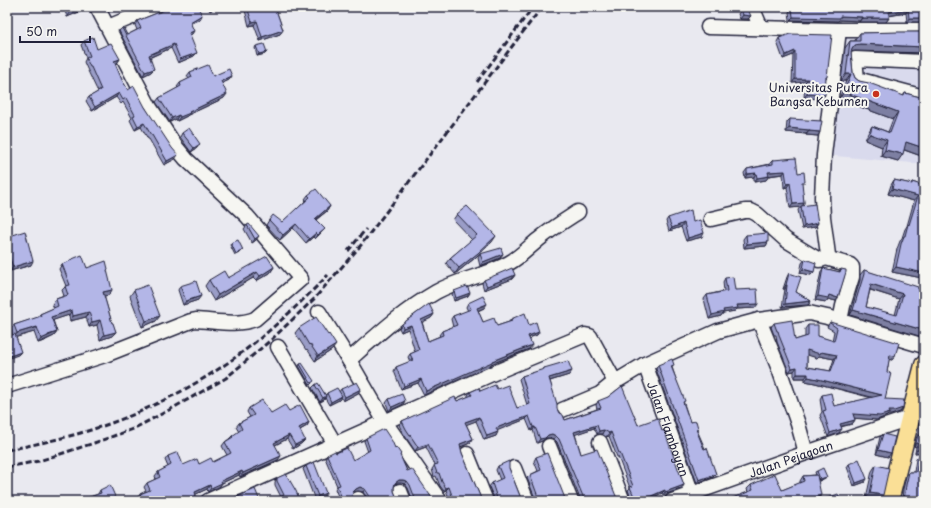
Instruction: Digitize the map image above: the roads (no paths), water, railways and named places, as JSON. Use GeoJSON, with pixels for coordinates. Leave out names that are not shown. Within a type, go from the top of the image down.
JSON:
{"type":"FeatureCollection","features":[{"type":"Feature","properties":{"kind":"main road"},"geometry":{"type":"LineString","coordinates":[[889,501],[917,416],[924,365]]}},
{"type":"Feature","properties":{"kind":"street"},"geometry":{"type":"LineString","coordinates":[[7,386],[105,355],[191,321],[248,322],[255,319],[300,279],[247,216],[186,159],[176,146],[149,106],[97,7]]}},
{"type":"Feature","properties":{"kind":"street"},"geometry":{"type":"LineString","coordinates":[[108,27],[156,7]]}},
{"type":"Feature","properties":{"kind":"street"},"geometry":{"type":"LineString","coordinates":[[752,7],[761,28]]}},
{"type":"Feature","properties":{"kind":"street"},"geometry":{"type":"LineString","coordinates":[[708,27],[924,30]]}},
{"type":"Feature","properties":{"kind":"street"},"geometry":{"type":"LineString","coordinates":[[826,258],[828,255],[822,197],[824,155],[839,30]]}},
{"type":"Feature","properties":{"kind":"street"},"geometry":{"type":"LineString","coordinates":[[924,62],[855,59],[857,79],[924,97]]}},
{"type":"Feature","properties":{"kind":"street"},"geometry":{"type":"LineString","coordinates":[[711,219],[745,211],[751,212],[757,214],[786,240],[819,260],[826,258],[850,265],[852,267],[852,277],[840,321]]}},
{"type":"Feature","properties":{"kind":"street"},"geometry":{"type":"LineString","coordinates":[[348,360],[407,310],[436,292],[463,280],[487,273],[510,263],[551,229],[578,212]]}},
{"type":"Feature","properties":{"kind":"street"},"geometry":{"type":"LineString","coordinates":[[319,312],[385,422],[440,501]]}},
{"type":"Feature","properties":{"kind":"street"},"geometry":{"type":"LineString","coordinates":[[562,410],[600,394],[615,382],[645,364],[718,331],[759,320],[809,313],[924,346]]}},
{"type":"Feature","properties":{"kind":"street"},"geometry":{"type":"LineString","coordinates":[[759,320],[779,369],[798,424],[806,453]]}},
{"type":"Feature","properties":{"kind":"street"},"geometry":{"type":"LineString","coordinates":[[208,501],[496,372],[586,335],[590,336],[615,382]]}},
{"type":"Feature","properties":{"kind":"street"},"geometry":{"type":"LineString","coordinates":[[278,347],[335,444]]}},
{"type":"Feature","properties":{"kind":"street","name":"Jalan Flamboyan"},"geometry":{"type":"LineString","coordinates":[[645,364],[692,494]]}},
{"type":"Feature","properties":{"kind":"street","name":"Jalan Pejagoan"},"geometry":{"type":"LineString","coordinates":[[672,501],[806,453],[917,416]]}},
{"type":"Feature","properties":{"kind":"street"},"geometry":{"type":"LineString","coordinates":[[600,442],[623,501]]}},
{"type":"Feature","properties":{"kind":"street"},"geometry":{"type":"LineString","coordinates":[[549,446],[571,501]]}},
{"type":"Feature","properties":{"kind":"street"},"geometry":{"type":"LineString","coordinates":[[467,454],[486,501]]}},
{"type":"Feature","properties":{"kind":"street"},"geometry":{"type":"LineString","coordinates":[[514,468],[526,501]]}},
{"type":"Feature","properties":{"kind":"railway"},"geometry":{"type":"LineString","coordinates":[[477,82],[533,7]]}},
{"type":"Feature","properties":{"kind":"railway"},"geometry":{"type":"LineString","coordinates":[[7,467],[39,461],[133,429],[226,378],[272,339],[314,299],[361,245],[542,7]]}},
{"type":"Feature","properties":{"kind":"railway"},"geometry":{"type":"LineString","coordinates":[[348,251],[366,229]]}},
{"type":"Feature","properties":{"kind":"railway"},"geometry":{"type":"LineString","coordinates":[[7,450],[98,428],[137,413],[184,390],[248,348],[281,320],[328,275]]}},
{"type":"Feature","properties":{"kind":"place","name":"Universitas Putra Bangsa Kebumen"},"geometry":{"type":"Point","coordinates":[876,94]}}]}
